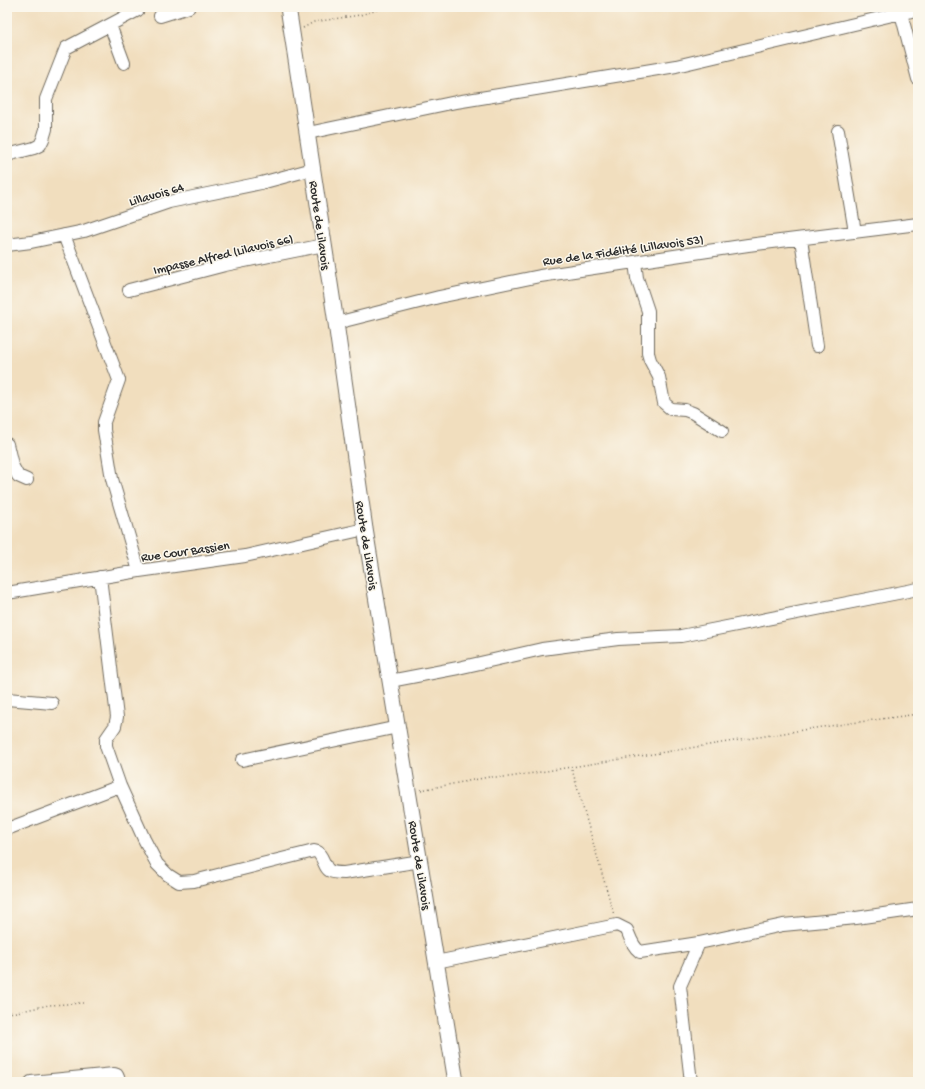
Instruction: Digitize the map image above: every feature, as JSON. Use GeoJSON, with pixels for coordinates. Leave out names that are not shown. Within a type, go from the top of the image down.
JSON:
{"type":"FeatureCollection","features":[{"type":"Feature","properties":{"kind":"main road","name":"Route de Lilavois"},"geometry":{"type":"LineString","coordinates":[[288,7],[308,133],[365,529],[456,1082]]}},
{"type":"Feature","properties":{"kind":"street"},"geometry":{"type":"LineString","coordinates":[[160,16],[189,7]]}},
{"type":"Feature","properties":{"kind":"street"},"geometry":{"type":"LineString","coordinates":[[7,155],[34,148],[40,144],[43,139],[46,129],[46,99],[66,48],[138,10]]}},
{"type":"Feature","properties":{"kind":"street"},"geometry":{"type":"LineString","coordinates":[[308,133],[456,102],[676,66],[918,10]]}},
{"type":"Feature","properties":{"kind":"street"},"geometry":{"type":"LineString","coordinates":[[901,13],[918,79]]}},
{"type":"Feature","properties":{"kind":"street"},"geometry":{"type":"LineString","coordinates":[[110,25],[124,63]]}},
{"type":"Feature","properties":{"kind":"street"},"geometry":{"type":"LineString","coordinates":[[838,131],[855,232]]}},
{"type":"Feature","properties":{"kind":"street","name":"Lillavois 64"},"geometry":{"type":"LineString","coordinates":[[7,245],[84,231],[169,202],[261,183],[313,169]]}},
{"type":"Feature","properties":{"kind":"street","name":"Rue de la Fidélité (Lillavois 53)"},"geometry":{"type":"LineString","coordinates":[[336,323],[439,297],[540,276],[801,238],[918,224]]}},
{"type":"Feature","properties":{"kind":"street"},"geometry":{"type":"LineString","coordinates":[[64,235],[119,380],[104,422],[104,430],[112,479],[138,571]]}},
{"type":"Feature","properties":{"kind":"street"},"geometry":{"type":"LineString","coordinates":[[801,238],[817,346]]}},
{"type":"Feature","properties":{"kind":"street","name":"Impasse Alfred (Lilavois 66)"},"geometry":{"type":"LineString","coordinates":[[129,290],[225,265],[324,245]]}},
{"type":"Feature","properties":{"kind":"street"},"geometry":{"type":"LineString","coordinates":[[635,262],[637,278],[648,311],[648,353],[659,378],[664,403],[671,409],[685,410],[722,431]]}},
{"type":"Feature","properties":{"kind":"street"},"geometry":{"type":"LineString","coordinates":[[7,444],[12,465],[18,476],[27,480]]}},
{"type":"Feature","properties":{"kind":"street","name":"Rue Cour Bassien"},"geometry":{"type":"LineString","coordinates":[[7,592],[245,556],[365,529]]}},
{"type":"Feature","properties":{"kind":"street"},"geometry":{"type":"LineString","coordinates":[[100,577],[117,717],[116,726],[106,739],[106,746],[120,786],[144,839],[157,864],[168,875],[179,882],[194,881],[314,851],[318,852],[326,868],[334,873],[344,873],[420,861]]}},
{"type":"Feature","properties":{"kind":"street"},"geometry":{"type":"LineString","coordinates":[[390,681],[458,668],[542,649],[618,639],[680,636],[918,589]]}},
{"type":"Feature","properties":{"kind":"street"},"geometry":{"type":"LineString","coordinates":[[7,699],[52,703]]}},
{"type":"Feature","properties":{"kind":"street"},"geometry":{"type":"LineString","coordinates":[[242,760],[398,727]]}},
{"type":"Feature","properties":{"kind":"street"},"geometry":{"type":"LineString","coordinates":[[7,829],[120,786]]}},
{"type":"Feature","properties":{"kind":"street"},"geometry":{"type":"LineString","coordinates":[[436,962],[617,925],[626,930],[632,943],[640,952],[699,943],[782,925],[856,918],[918,909]]}},
{"type":"Feature","properties":{"kind":"street"},"geometry":{"type":"LineString","coordinates":[[691,1082],[680,986],[699,943]]}},
{"type":"Feature","properties":{"kind":"street"},"geometry":{"type":"LineString","coordinates":[[31,1082],[114,1074],[117,1075],[120,1082]]}},
{"type":"Feature","properties":{"kind":"path"},"geometry":{"type":"LineString","coordinates":[[292,30],[314,22],[360,15],[388,7]]}},
{"type":"Feature","properties":{"kind":"path"},"geometry":{"type":"LineString","coordinates":[[409,792],[489,777],[509,777],[815,728],[918,714]]}},
{"type":"Feature","properties":{"kind":"path"},"geometry":{"type":"LineString","coordinates":[[571,766],[617,925]]}},
{"type":"Feature","properties":{"kind":"path"},"geometry":{"type":"LineString","coordinates":[[7,1013],[49,1005],[83,1003]]}}]}
